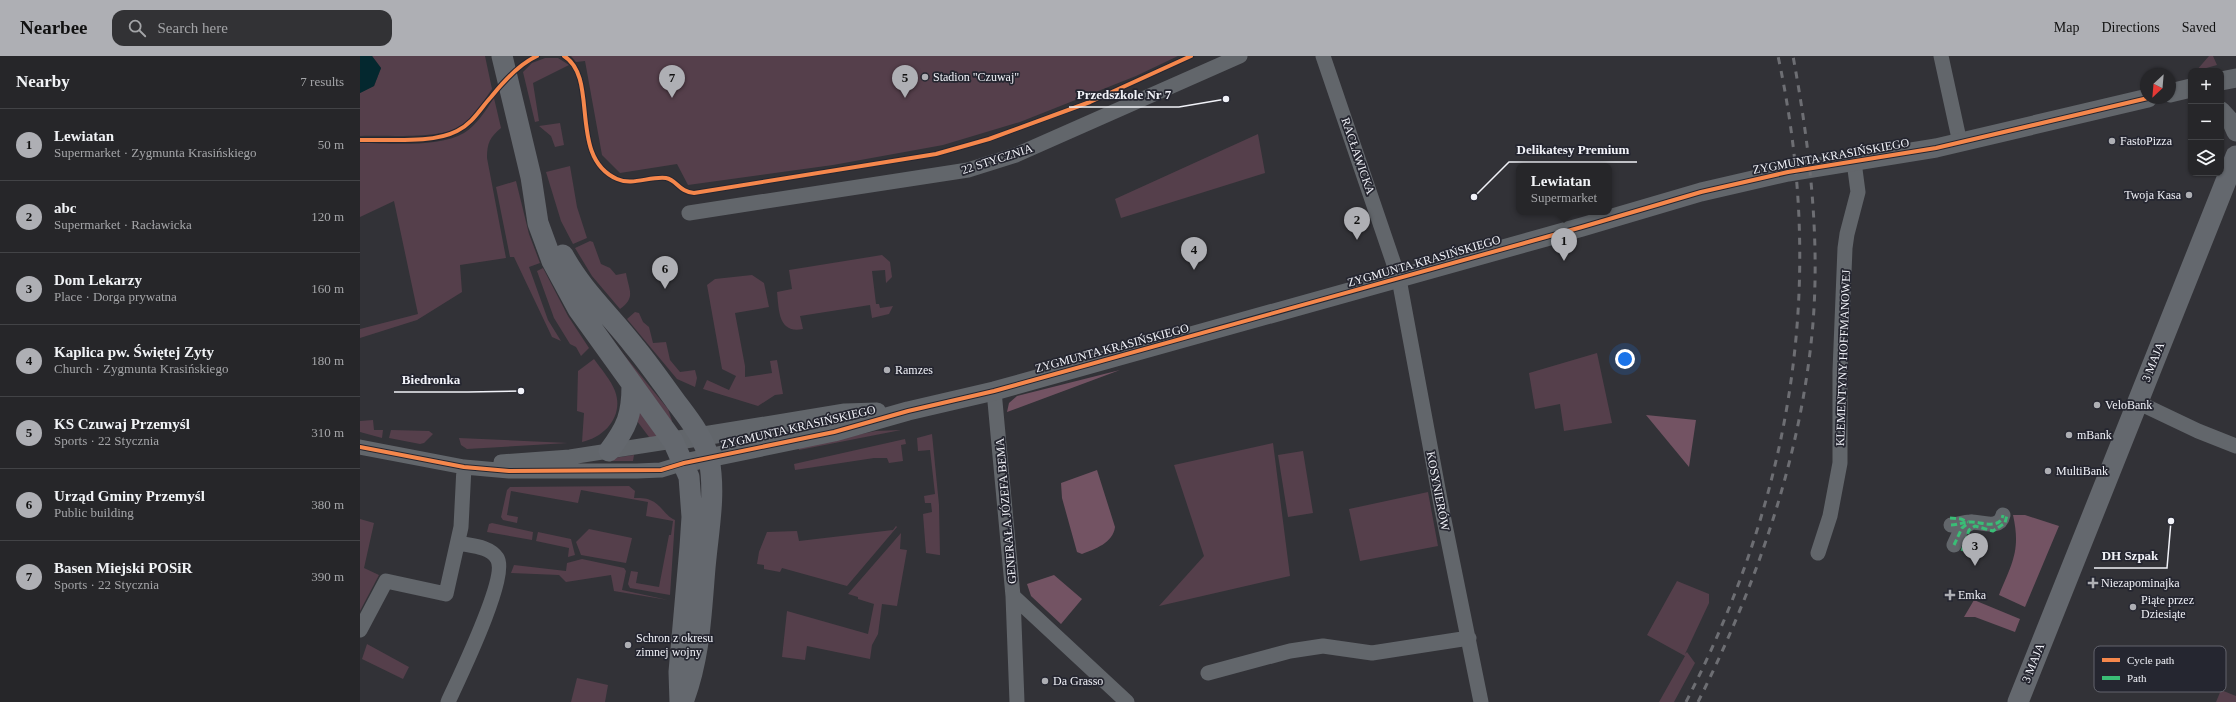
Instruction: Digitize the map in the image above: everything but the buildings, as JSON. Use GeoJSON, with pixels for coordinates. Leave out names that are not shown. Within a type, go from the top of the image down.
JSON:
{"type":"FeatureCollection","features":[{"type":"Feature","properties":{"kind":"main road"},"geometry":{"type":"LineString","coordinates":[[502,56],[531,178],[538,224],[552,261],[578,309],[673,441],[689,477],[692,517],[678,672],[680,702]]}},
{"type":"Feature","properties":{"kind":"main road","name":"3 MAJA"},"geometry":{"type":"LineString","coordinates":[[2018,702],[2236,156]]}},
{"type":"Feature","properties":{"kind":"main road"},"geometry":{"type":"LineString","coordinates":[[531,178],[559,247],[572,271],[634,345],[698,436],[708,458],[712,499],[699,638],[693,674],[683,702]]}},
{"type":"Feature","properties":{"kind":"main road"},"geometry":{"type":"LineString","coordinates":[[609,451],[625,429],[628,421],[632,407],[632,386]]}},
{"type":"Feature","properties":{"kind":"street","name":"22 STYCZNIA"},"geometry":{"type":"LineString","coordinates":[[689,213],[968,170],[1016,155],[1240,56]]}},
{"type":"Feature","properties":{"kind":"street","name":"RACŁAWICKA"},"geometry":{"type":"LineString","coordinates":[[1323,56],[1399,279]]}},
{"type":"Feature","properties":{"kind":"street"},"geometry":{"type":"LineString","coordinates":[[1942,56],[1960,142]]}},
{"type":"Feature","properties":{"kind":"street"},"geometry":{"type":"LineString","coordinates":[[2224,80],[2236,78]]}},
{"type":"Feature","properties":{"kind":"street"},"geometry":{"type":"LineString","coordinates":[[2176,92],[2188,88]]}},
{"type":"Feature","properties":{"kind":"street","name":"ZYGMUNTA KRASIŃSKIEGO"},"geometry":{"type":"LineString","coordinates":[[684,463],[834,432],[908,410],[994,391],[1399,279],[1700,192],[1765,176],[1854,162],[1960,142],[2140,100]]}},
{"type":"Feature","properties":{"kind":"street"},"geometry":{"type":"LineString","coordinates":[[2224,114],[2232,123],[2236,132]]}},
{"type":"Feature","properties":{"kind":"street","name":"KLEMENTYNY HOFFMANOWEJ"},"geometry":{"type":"LineString","coordinates":[[1818,553],[1830,516],[1840,463],[1840,371],[1845,248],[1847,234],[1858,192],[1854,162]]}},
{"type":"Feature","properties":{"kind":"street","name":"KOSYNIERÓW"},"geometry":{"type":"LineString","coordinates":[[1399,279],[1442,510],[1481,702]]}},
{"type":"Feature","properties":{"kind":"street","name":"GENERAŁA JÓZEFA BEMA"},"geometry":{"type":"LineString","coordinates":[[994,391],[1013,596],[1127,702]]}},
{"type":"Feature","properties":{"kind":"street"},"geometry":{"type":"LineString","coordinates":[[2137,402],[2198,431],[2236,446]]}},
{"type":"Feature","properties":{"kind":"street","name":"ZYGMUNTA KRASIŃSKIEGO"},"geometry":{"type":"LineString","coordinates":[[673,441],[845,413],[908,410]]}},
{"type":"Feature","properties":{"kind":"street"},"geometry":{"type":"LineString","coordinates":[[464,467],[609,451],[673,441]]}},
{"type":"Feature","properties":{"kind":"street"},"geometry":{"type":"LineString","coordinates":[[362,452],[464,467],[509,471],[661,470],[684,463]]}},
{"type":"Feature","properties":{"kind":"street"},"geometry":{"type":"LineString","coordinates":[[360,630],[386,581],[446,594],[458,543],[464,467]]}},
{"type":"Feature","properties":{"kind":"street"},"geometry":{"type":"LineString","coordinates":[[1950,522],[1992,524],[1997,522],[2003,515]]}},
{"type":"Feature","properties":{"kind":"street"},"geometry":{"type":"LineString","coordinates":[[1954,545],[1962,528],[1971,522]]}},
{"type":"Feature","properties":{"kind":"street"},"geometry":{"type":"LineString","coordinates":[[448,702],[476,642],[491,600],[499,570],[498,559],[490,551],[481,547],[458,543]]}},
{"type":"Feature","properties":{"kind":"street"},"geometry":{"type":"LineString","coordinates":[[1013,596],[1017,702]]}},
{"type":"Feature","properties":{"kind":"street"},"geometry":{"type":"LineString","coordinates":[[1208,673],[1290,651],[1323,646],[1372,653],[1469,638]]}},
{"type":"Feature","properties":{"kind":"shaded area"},"geometry":{"type":"Polygon","coordinates":[[[372,56],[485,56],[492,89],[477,110],[463,125],[458,128],[437,134],[410,136],[360,136],[360,93],[374,86],[381,68],[372,56]]]}},
{"type":"Feature","properties":{"kind":"shaded area"},"geometry":{"type":"Polygon","coordinates":[[[571,56],[1178,56],[1136,76],[1020,122],[943,145],[833,165],[688,185],[677,164],[620,173],[602,155],[585,61],[576,62],[571,56]]]}},
{"type":"Feature","properties":{"kind":"shaded area"},"geometry":{"type":"Polygon","coordinates":[[[2209,56],[2213,56],[2217,65],[2206,68],[2199,68],[2209,56]]]}},
{"type":"Feature","properties":{"kind":"shaded area"},"geometry":{"type":"Polygon","coordinates":[[[545,58],[558,58],[569,65],[533,83],[539,121],[535,122],[523,72],[532,63],[545,58]]]}},
{"type":"Feature","properties":{"kind":"shaded area"},"geometry":{"type":"Polygon","coordinates":[[[494,98],[501,128],[494,134],[490,141],[487,158],[506,258],[460,265],[462,292],[417,320],[360,338],[360,329],[418,314],[394,201],[360,217],[360,143],[414,144],[454,138],[469,130],[473,126],[494,98]]]}},
{"type":"Feature","properties":{"kind":"shaded area"},"geometry":{"type":"Polygon","coordinates":[[[560,123],[564,145],[555,147],[551,136],[539,126],[560,123]]]}},
{"type":"Feature","properties":{"kind":"shaded area"},"geometry":{"type":"Polygon","coordinates":[[[1258,134],[1265,173],[1121,218],[1115,199],[1258,134]]]}},
{"type":"Feature","properties":{"kind":"shaded area"},"geometry":{"type":"Polygon","coordinates":[[[570,166],[577,207],[587,238],[573,244],[561,221],[546,172],[570,166]]]}},
{"type":"Feature","properties":{"kind":"shaded area"},"geometry":{"type":"Polygon","coordinates":[[[516,181],[529,234],[540,263],[529,267],[548,320],[561,341],[552,337],[514,257],[510,257],[496,187],[516,181]]]}},
{"type":"Feature","properties":{"kind":"shaded area"},"geometry":{"type":"Polygon","coordinates":[[[590,241],[593,242],[601,264],[610,268],[616,275],[626,273],[630,289],[630,297],[625,305],[620,309],[592,276],[575,248],[590,241]]]}},
{"type":"Feature","properties":{"kind":"shaded area"},"geometry":{"type":"Polygon","coordinates":[[[882,255],[890,262],[892,277],[886,283],[885,270],[872,271],[876,304],[879,304],[880,308],[893,306],[889,314],[872,318],[870,305],[800,316],[803,329],[795,330],[784,324],[781,319],[777,292],[792,289],[789,270],[882,255]]]}},
{"type":"Feature","properties":{"kind":"shaded area"},"geometry":{"type":"Polygon","coordinates":[[[543,268],[568,316],[589,348],[581,356],[576,347],[570,344],[554,318],[537,271],[543,268]]]}},
{"type":"Feature","properties":{"kind":"shaded area"},"geometry":{"type":"Polygon","coordinates":[[[752,275],[764,283],[769,307],[735,313],[745,366],[745,377],[772,373],[770,361],[777,360],[783,394],[775,395],[758,406],[703,389],[707,380],[729,390],[736,376],[722,369],[707,285],[715,279],[752,275]]]}},
{"type":"Feature","properties":{"kind":"shaded area"},"geometry":{"type":"Polygon","coordinates":[[[635,312],[639,313],[643,322],[649,327],[653,343],[666,342],[670,360],[680,372],[695,370],[697,378],[695,387],[677,379],[627,319],[635,312]]]}},
{"type":"Feature","properties":{"kind":"shaded area"},"geometry":{"type":"Polygon","coordinates":[[[616,345],[668,409],[672,421],[671,421],[616,345]]]}},
{"type":"Feature","properties":{"kind":"shaded area"},"geometry":{"type":"Polygon","coordinates":[[[1597,353],[1612,423],[1564,431],[1560,404],[1535,409],[1529,373],[1597,353]]]}},
{"type":"Feature","properties":{"kind":"shaded area"},"geometry":{"type":"Polygon","coordinates":[[[594,359],[615,391],[617,408],[611,424],[605,430],[599,435],[582,442],[584,413],[577,411],[578,371],[594,359]]]}},
{"type":"Feature","properties":{"kind":"shaded area"},"geometry":{"type":"Polygon","coordinates":[[[1120,370],[1007,412],[1009,403],[1017,396],[1120,370]]]}},
{"type":"Feature","properties":{"kind":"shaded area"},"geometry":{"type":"Polygon","coordinates":[[[640,411],[658,434],[656,437],[649,437],[637,421],[640,411]]]}},
{"type":"Feature","properties":{"kind":"shaded area"},"geometry":{"type":"Polygon","coordinates":[[[1646,415],[1696,420],[1689,467],[1646,415]]]}},
{"type":"Feature","properties":{"kind":"shaded area"},"geometry":{"type":"Polygon","coordinates":[[[373,420],[374,430],[383,430],[382,438],[360,432],[360,421],[373,420]]]}},
{"type":"Feature","properties":{"kind":"shaded area"},"geometry":{"type":"Polygon","coordinates":[[[391,430],[429,431],[433,434],[424,443],[420,444],[389,438],[391,430]]]}},
{"type":"Feature","properties":{"kind":"shaded area"},"geometry":{"type":"Polygon","coordinates":[[[901,430],[799,450],[798,447],[876,431],[901,430]]]}},
{"type":"Feature","properties":{"kind":"shaded area"},"geometry":{"type":"Polygon","coordinates":[[[785,432],[785,435],[729,444],[729,441],[785,432]]]}},
{"type":"Feature","properties":{"kind":"shaded area"},"geometry":{"type":"Polygon","coordinates":[[[932,434],[939,505],[940,555],[926,553],[923,514],[932,512],[931,503],[925,503],[924,496],[935,494],[930,450],[918,451],[917,438],[932,434]]]}},
{"type":"Feature","properties":{"kind":"shaded area"},"geometry":{"type":"Polygon","coordinates":[[[459,438],[568,443],[467,449],[461,445],[459,438]]]}},
{"type":"Feature","properties":{"kind":"shaded area"},"geometry":{"type":"Polygon","coordinates":[[[905,439],[906,444],[901,445],[903,461],[889,463],[887,458],[874,458],[795,470],[794,464],[905,439]]]}},
{"type":"Feature","properties":{"kind":"shaded area"},"geometry":{"type":"Polygon","coordinates":[[[1273,443],[1290,576],[1159,606],[1204,556],[1174,465],[1273,443]]]}},
{"type":"Feature","properties":{"kind":"shaded area"},"geometry":{"type":"Polygon","coordinates":[[[1303,451],[1313,513],[1288,517],[1278,455],[1303,451]]]}},
{"type":"Feature","properties":{"kind":"shaded area"},"geometry":{"type":"Polygon","coordinates":[[[634,455],[633,461],[607,461],[607,459],[634,455]]]}},
{"type":"Feature","properties":{"kind":"shaded area"},"geometry":{"type":"Polygon","coordinates":[[[1097,470],[1115,527],[1114,533],[1103,545],[1082,554],[1077,552],[1062,498],[1061,483],[1097,470]]]}},
{"type":"Feature","properties":{"kind":"shaded area"},"geometry":{"type":"Polygon","coordinates":[[[629,486],[635,491],[634,498],[647,499],[654,502],[668,516],[675,520],[670,595],[630,588],[628,584],[631,571],[638,572],[636,583],[659,587],[673,521],[646,516],[648,502],[581,490],[578,503],[511,491],[507,515],[518,517],[517,523],[503,520],[501,517],[507,490],[510,487],[629,486]]]}},
{"type":"Feature","properties":{"kind":"shaded area"},"geometry":{"type":"Polygon","coordinates":[[[1428,492],[1438,546],[1360,561],[1349,509],[1428,492]]]}},
{"type":"Feature","properties":{"kind":"shaded area"},"geometry":{"type":"Polygon","coordinates":[[[2013,515],[2025,515],[2059,526],[2025,607],[1999,595],[2016,548],[2013,515]]]}},
{"type":"Feature","properties":{"kind":"shaded area"},"geometry":{"type":"Polygon","coordinates":[[[360,519],[374,523],[364,568],[379,575],[360,611],[360,519]]]}},
{"type":"Feature","properties":{"kind":"shaded area"},"geometry":{"type":"Polygon","coordinates":[[[492,523],[533,532],[532,540],[487,532],[489,524],[492,523]]]}},
{"type":"Feature","properties":{"kind":"shaded area"},"geometry":{"type":"Polygon","coordinates":[[[896,526],[897,527],[847,586],[782,568],[780,572],[764,569],[764,565],[757,564],[759,552],[767,532],[797,531],[799,541],[893,530],[896,526]]]}},
{"type":"Feature","properties":{"kind":"shaded area"},"geometry":{"type":"Polygon","coordinates":[[[589,529],[632,538],[626,563],[581,555],[576,542],[589,529]]]}},
{"type":"Feature","properties":{"kind":"shaded area"},"geometry":{"type":"Polygon","coordinates":[[[538,532],[571,539],[575,555],[568,557],[569,548],[536,541],[538,532]]]}},
{"type":"Feature","properties":{"kind":"shaded area"},"geometry":{"type":"Polygon","coordinates":[[[901,533],[900,549],[907,550],[897,606],[882,604],[878,634],[872,645],[870,659],[807,646],[805,660],[782,657],[787,611],[868,634],[874,604],[848,594],[901,533]]]}},
{"type":"Feature","properties":{"kind":"shaded area"},"geometry":{"type":"Polygon","coordinates":[[[582,559],[624,568],[626,571],[622,590],[668,600],[614,591],[611,575],[566,582],[559,575],[511,573],[514,565],[566,571],[567,563],[582,559]]]}},
{"type":"Feature","properties":{"kind":"shaded area"},"geometry":{"type":"Polygon","coordinates":[[[1054,575],[1082,599],[1061,624],[1031,596],[1027,584],[1054,575]]]}},
{"type":"Feature","properties":{"kind":"shaded area"},"geometry":{"type":"Polygon","coordinates":[[[1677,581],[1709,594],[1709,603],[1685,654],[1687,652],[1695,663],[1674,702],[1659,702],[1685,656],[1647,635],[1677,581]]]}},
{"type":"Feature","properties":{"kind":"shaded area"},"geometry":{"type":"Polygon","coordinates":[[[1974,600],[2020,619],[2015,632],[1975,617],[1964,617],[1974,600]]]}},
{"type":"Feature","properties":{"kind":"shaded area"},"geometry":{"type":"Polygon","coordinates":[[[367,644],[409,667],[403,679],[362,659],[367,644]]]}},
{"type":"Feature","properties":{"kind":"shaded area"},"geometry":{"type":"Polygon","coordinates":[[[577,678],[608,685],[605,702],[571,702],[577,678]]]}},
{"type":"Feature","properties":{"kind":"shaded area"},"geometry":{"type":"Polygon","coordinates":[[[2220,692],[2226,692],[2236,696],[2236,702],[2216,702],[2220,692]]]}},
{"type":"Feature","properties":{"kind":"water"},"geometry":{"type":"Polygon","coordinates":[[[360,56],[372,56],[381,68],[374,86],[360,93],[360,56]]]}},
{"type":"Feature","properties":{"kind":"railway"},"geometry":{"type":"LineString","coordinates":[[1686,702],[1722,624],[1752,546],[1775,467],[1790,387],[1798,306],[1799,224],[1792,141],[1778,56]]}},
{"type":"Feature","properties":{"kind":"railway"},"geometry":{"type":"LineString","coordinates":[[1698,702],[1739,612],[1774,518],[1799,421],[1807,372],[1813,323],[1815,290],[1814,222],[1812,189],[1804,122],[1793,56]]}},
{"type":"Feature","properties":{"kind":"marked path"},"geometry":{"type":"LineString","coordinates":[[1951,525],[1965,522],[1994,524],[1998,523],[2003,515]]}},
{"type":"Feature","properties":{"kind":"marked path"},"geometry":{"type":"LineString","coordinates":[[1962,551],[1969,530],[1975,526],[1993,531],[2005,523],[2007,515]]}},
{"type":"Feature","properties":{"kind":"marked path"},"geometry":{"type":"LineString","coordinates":[[1950,518],[1961,519],[1968,522]]}},
{"type":"Feature","properties":{"kind":"marked path"},"geometry":{"type":"LineString","coordinates":[[1954,545],[1962,528],[1967,524]]}},
{"type":"Feature","properties":{"kind":"cycle path"},"geometry":{"type":"LineString","coordinates":[[360,140],[410,140],[435,138],[457,131],[472,120],[512,74],[530,59],[537,56]]}},
{"type":"Feature","properties":{"kind":"cycle path"},"geometry":{"type":"LineString","coordinates":[[564,56],[575,67],[580,81],[588,136],[593,154],[602,168],[617,179],[629,182],[654,178],[670,179],[685,191],[694,193],[936,154],[989,139],[1090,102],[1191,56]]}},
{"type":"Feature","properties":{"kind":"cycle path"},"geometry":{"type":"LineString","coordinates":[[360,447],[464,467],[509,471],[661,470],[684,463],[834,432],[908,411],[994,391],[1582,227],[1701,192],[1788,172],[1936,148],[2140,100]]}},
{"type":"Feature","properties":{"kind":"place","name":"Stadion \"Czuwaj\""},"geometry":{"type":"Point","coordinates":[925,77]}},
{"type":"Feature","properties":{"kind":"place","name":"Basen Miejski POSiR"},"geometry":{"type":"Point","coordinates":[672,98]}},
{"type":"Feature","properties":{"kind":"place","name":"KS Czuwaj Przemyśl"},"geometry":{"type":"Point","coordinates":[905,98]}},
{"type":"Feature","properties":{"kind":"place","name":"Przedszkole Nr 7"},"geometry":{"type":"Point","coordinates":[1226,99]}},
{"type":"Feature","properties":{"kind":"place","name":"FastoPizza"},"geometry":{"type":"Point","coordinates":[2112,141]}},
{"type":"Feature","properties":{"kind":"place","name":"Twoja Kasa"},"geometry":{"type":"Point","coordinates":[2189,195]}},
{"type":"Feature","properties":{"kind":"place","name":"Delikatesy Premium"},"geometry":{"type":"Point","coordinates":[1474,197]}},
{"type":"Feature","properties":{"kind":"place","name":"abc"},"geometry":{"type":"Point","coordinates":[1357,240]}},
{"type":"Feature","properties":{"kind":"place","name":"Lewiatan"},"geometry":{"type":"Point","coordinates":[1564,261]}},
{"type":"Feature","properties":{"kind":"place","name":"Kaplica pw. Świętej Zyty"},"geometry":{"type":"Point","coordinates":[1194,270]}},
{"type":"Feature","properties":{"kind":"place","name":"Urząd Gminy Przemyśl"},"geometry":{"type":"Point","coordinates":[665,289]}},
{"type":"Feature","properties":{"kind":"place","name":"Ramzes"},"geometry":{"type":"Point","coordinates":[887,370]}},
{"type":"Feature","properties":{"kind":"place","name":"Biedronka"},"geometry":{"type":"Point","coordinates":[521,391]}},
{"type":"Feature","properties":{"kind":"place","name":"VeloBank"},"geometry":{"type":"Point","coordinates":[2097,405]}},
{"type":"Feature","properties":{"kind":"place","name":"mBank"},"geometry":{"type":"Point","coordinates":[2069,435]}},
{"type":"Feature","properties":{"kind":"place","name":"MultiBank"},"geometry":{"type":"Point","coordinates":[2048,471]}},
{"type":"Feature","properties":{"kind":"place","name":"DH Szpak"},"geometry":{"type":"Point","coordinates":[2171,521]}},
{"type":"Feature","properties":{"kind":"place","name":"Dom Lekarzy"},"geometry":{"type":"Point","coordinates":[1975,566]}},
{"type":"Feature","properties":{"kind":"place","name":"Niezapominajka"},"geometry":{"type":"Point","coordinates":[2093,583]}},
{"type":"Feature","properties":{"kind":"place","name":"Emka"},"geometry":{"type":"Point","coordinates":[1950,595]}},
{"type":"Feature","properties":{"kind":"place","name":"Piąte przez Dziesiąte"},"geometry":{"type":"Point","coordinates":[2133,607]}},
{"type":"Feature","properties":{"kind":"place","name":"Schron z okresu zimnej wojny"},"geometry":{"type":"Point","coordinates":[628,645]}},
{"type":"Feature","properties":{"kind":"place","name":"Da Grasso"},"geometry":{"type":"Point","coordinates":[1045,681]}}]}
